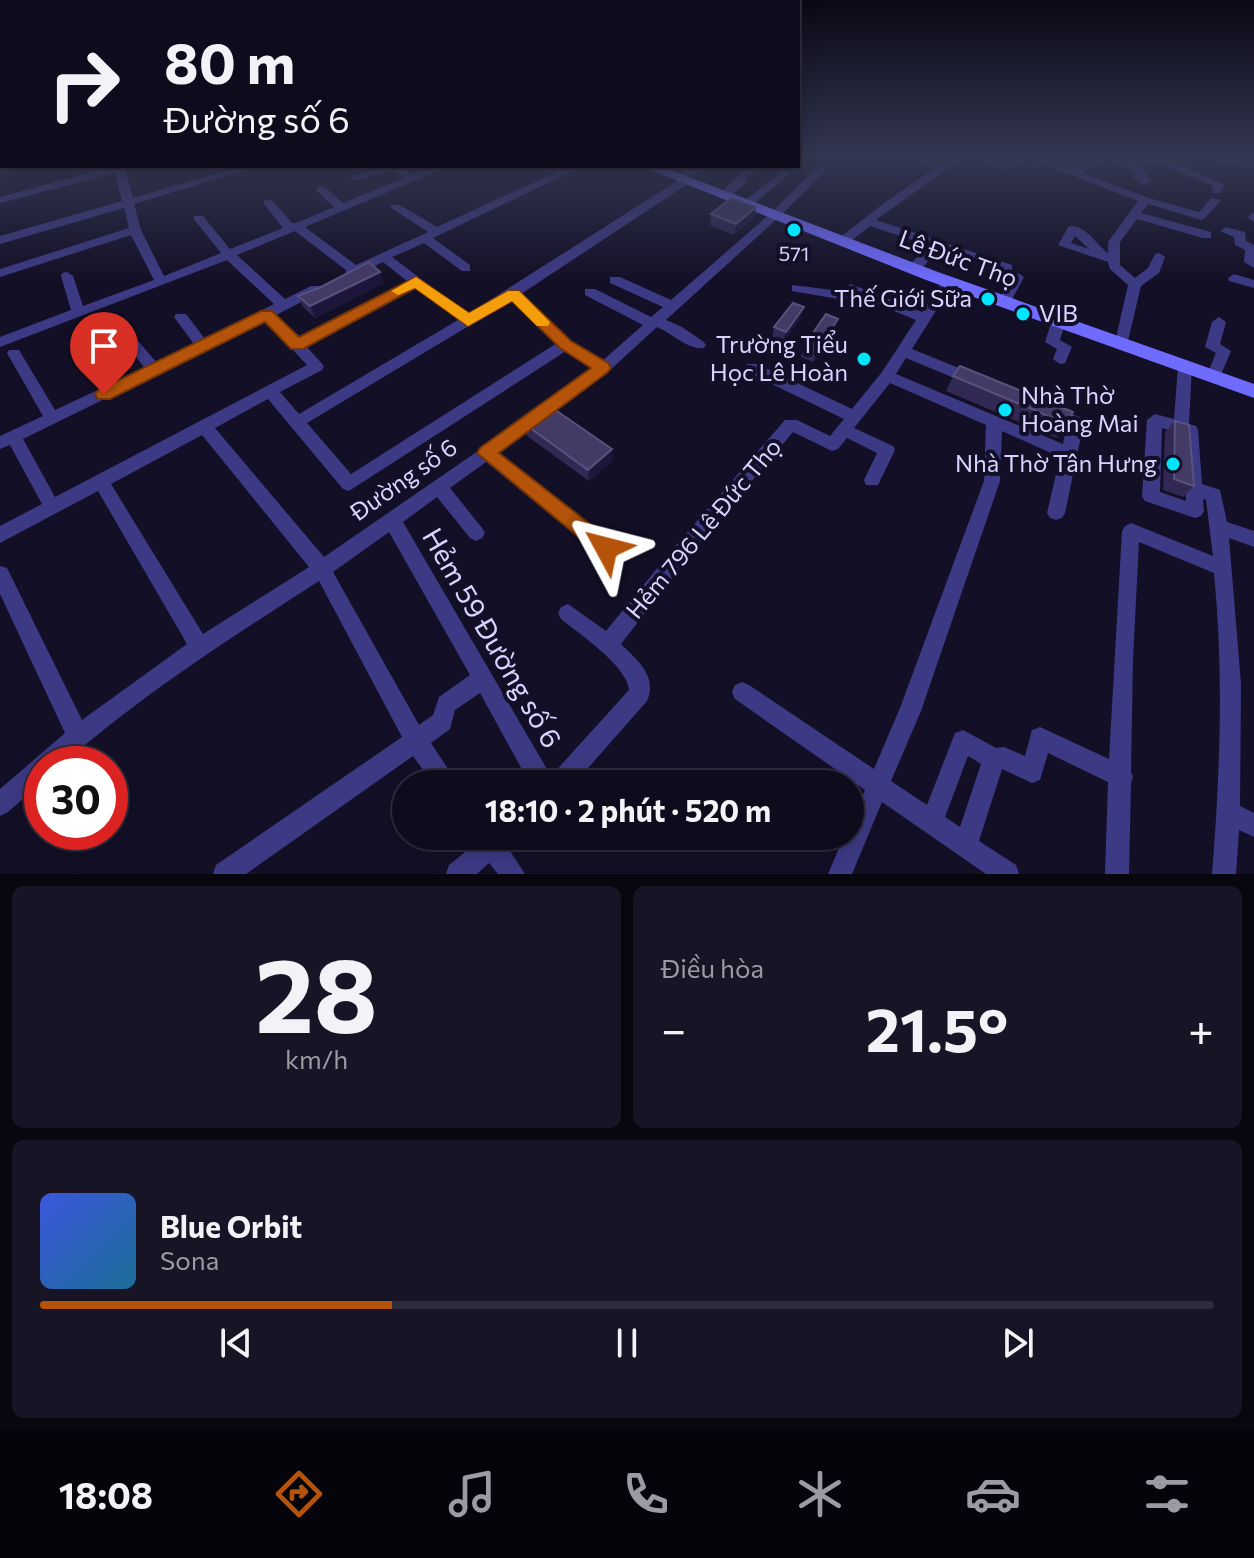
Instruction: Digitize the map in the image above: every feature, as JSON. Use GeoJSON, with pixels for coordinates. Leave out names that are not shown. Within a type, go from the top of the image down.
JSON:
{"type":"FeatureCollection","features":[{"type":"Feature","properties":{"kind":"main road","name":"Lê Đức Thọ"},"geometry":{"type":"LineString","coordinates":[[731,199],[948,282],[1254,391]]}},
{"type":"Feature","properties":{"kind":"street"},"geometry":{"type":"LineString","coordinates":[[127,199],[135,230],[161,282]]}},
{"type":"Feature","properties":{"kind":"street"},"geometry":{"type":"LineString","coordinates":[[0,240],[145,199]]}},
{"type":"Feature","properties":{"kind":"street"},"geometry":{"type":"LineString","coordinates":[[332,199],[342,208]]}},
{"type":"Feature","properties":{"kind":"street"},"geometry":{"type":"LineString","coordinates":[[0,342],[161,282],[364,199]]}},
{"type":"Feature","properties":{"kind":"street"},"geometry":{"type":"LineString","coordinates":[[340,277],[508,199]]}},
{"type":"Feature","properties":{"kind":"street"},"geometry":{"type":"LineString","coordinates":[[297,422],[513,294],[654,199]]}},
{"type":"Feature","properties":{"kind":"street"},"geometry":{"type":"LineString","coordinates":[[746,205],[755,199]]}},
{"type":"Feature","properties":{"kind":"street","name":"Đường số 6"},"geometry":{"type":"LineString","coordinates":[[67,746],[200,647],[322,569],[603,368],[791,199]]}},
{"type":"Feature","properties":{"kind":"street"},"geometry":{"type":"LineString","coordinates":[[842,242],[900,199]]}},
{"type":"Feature","properties":{"kind":"street"},"geometry":{"type":"LineString","coordinates":[[1142,199],[1201,216],[1213,199]]}},
{"type":"Feature","properties":{"kind":"street"},"geometry":{"type":"LineString","coordinates":[[1135,284],[1109,259],[1114,242],[1145,200]]}},
{"type":"Feature","properties":{"kind":"street"},"geometry":{"type":"LineString","coordinates":[[268,202],[293,227],[355,270]]}},
{"type":"Feature","properties":{"kind":"street"},"geometry":{"type":"LineString","coordinates":[[396,207],[404,214],[419,219],[430,235],[466,268]]}},
{"type":"Feature","properties":{"kind":"street"},"geometry":{"type":"LineString","coordinates":[[1136,215],[1207,235]]}},
{"type":"Feature","properties":{"kind":"street"},"geometry":{"type":"LineString","coordinates":[[199,218],[228,254],[283,305]]}},
{"type":"Feature","properties":{"kind":"street"},"geometry":{"type":"LineString","coordinates":[[867,221],[1013,273],[1004,302]]}},
{"type":"Feature","properties":{"kind":"street"},"geometry":{"type":"LineString","coordinates":[[0,273],[135,230]]}},
{"type":"Feature","properties":{"kind":"street"},"geometry":{"type":"LineString","coordinates":[[1226,231],[1241,235],[1239,242],[1251,248],[1250,262],[1254,264]]}},
{"type":"Feature","properties":{"kind":"street"},"geometry":{"type":"LineString","coordinates":[[914,269],[935,245]]}},
{"type":"Feature","properties":{"kind":"street"},"geometry":{"type":"LineString","coordinates":[[384,257],[468,321]]}},
{"type":"Feature","properties":{"kind":"street"},"geometry":{"type":"LineString","coordinates":[[1122,342],[1135,284],[1154,270],[1159,257]]}},
{"type":"Feature","properties":{"kind":"street"},"geometry":{"type":"LineString","coordinates":[[67,276],[79,313]]}},
{"type":"Feature","properties":{"kind":"street"},"geometry":{"type":"LineString","coordinates":[[1234,278],[1254,284]]}},
{"type":"Feature","properties":{"kind":"street"},"geometry":{"type":"LineString","coordinates":[[615,280],[673,306]]}},
{"type":"Feature","properties":{"kind":"street"},"geometry":{"type":"LineString","coordinates":[[297,345],[416,281]]}},
{"type":"Feature","properties":{"kind":"street"},"geometry":{"type":"LineString","coordinates":[[850,424],[887,376],[948,282]]}},
{"type":"Feature","properties":{"kind":"street"},"geometry":{"type":"LineString","coordinates":[[52,507],[7,439],[155,370],[326,284]]}},
{"type":"Feature","properties":{"kind":"street"},"geometry":{"type":"LineString","coordinates":[[797,288],[844,296],[851,288],[924,318]]}},
{"type":"Feature","properties":{"kind":"street"},"geometry":{"type":"LineString","coordinates":[[590,292],[677,330],[699,345]]}},
{"type":"Feature","properties":{"kind":"street"},"geometry":{"type":"LineString","coordinates":[[513,294],[566,344],[603,368]]}},
{"type":"Feature","properties":{"kind":"street"},"geometry":{"type":"LineString","coordinates":[[0,535],[317,366],[267,314]]}},
{"type":"Feature","properties":{"kind":"street"},"geometry":{"type":"LineString","coordinates":[[110,317],[155,370]]}},
{"type":"Feature","properties":{"kind":"street"},"geometry":{"type":"LineString","coordinates":[[181,317],[203,346]]}},
{"type":"Feature","properties":{"kind":"street"},"geometry":{"type":"LineString","coordinates":[[1059,320],[1052,342],[1065,347],[1060,359]]}},
{"type":"Feature","properties":{"kind":"street"},"geometry":{"type":"LineString","coordinates":[[1213,377],[1224,351],[1212,347],[1219,322]]}},
{"type":"Feature","properties":{"kind":"street"},"geometry":{"type":"LineString","coordinates":[[270,391],[349,484],[566,344]]}},
{"type":"Feature","properties":{"kind":"street"},"geometry":{"type":"LineString","coordinates":[[903,351],[990,387]]}},
{"type":"Feature","properties":{"kind":"street"},"geometry":{"type":"LineString","coordinates":[[14,353],[52,418]]}},
{"type":"Feature","properties":{"kind":"street"},"geometry":{"type":"LineString","coordinates":[[1181,426],[1185,366]]}},
{"type":"Feature","properties":{"kind":"street"},"geometry":{"type":"LineString","coordinates":[[752,368],[850,424],[887,450],[872,480]]}},
{"type":"Feature","properties":{"kind":"street"},"geometry":{"type":"LineString","coordinates":[[887,376],[1070,454]]}},
{"type":"Feature","properties":{"kind":"street"},"geometry":{"type":"LineString","coordinates":[[1033,405],[1076,422],[1056,513]]}},
{"type":"Feature","properties":{"kind":"street"},"geometry":{"type":"LineString","coordinates":[[1155,420],[1181,426],[1190,430],[1195,511],[1151,496],[1155,420]]}},
{"type":"Feature","properties":{"kind":"street"},"geometry":{"type":"LineString","coordinates":[[840,874],[910,711],[992,481],[994,422]]}},
{"type":"Feature","properties":{"kind":"street","name":"Hẻm 796 Lê Đức Thọ"},"geometry":{"type":"LineString","coordinates":[[608,645],[683,550],[791,424],[832,445],[850,424]]}},
{"type":"Feature","properties":{"kind":"street"},"geometry":{"type":"LineString","coordinates":[[205,427],[322,569],[416,741],[437,770]]}},
{"type":"Feature","properties":{"kind":"street"},"geometry":{"type":"LineString","coordinates":[[486,453],[606,548]]}},
{"type":"Feature","properties":{"kind":"street"},"geometry":{"type":"LineString","coordinates":[[101,481],[200,647]]}},
{"type":"Feature","properties":{"kind":"street"},"geometry":{"type":"LineString","coordinates":[[439,487],[476,533]]}},
{"type":"Feature","properties":{"kind":"street"},"geometry":{"type":"LineString","coordinates":[[1194,489],[1214,495],[1219,527],[1231,706],[1229,813],[1224,874]]}},
{"type":"Feature","properties":{"kind":"street","name":"Hẻm 59 Đường số 6"},"geometry":{"type":"LineString","coordinates":[[392,520],[535,770]]}},
{"type":"Feature","properties":{"kind":"street"},"geometry":{"type":"LineString","coordinates":[[1219,527],[1254,539]]}},
{"type":"Feature","properties":{"kind":"street"},"geometry":{"type":"LineString","coordinates":[[1117,874],[1123,658],[1131,531],[1222,568]]}},
{"type":"Feature","properties":{"kind":"street"},"geometry":{"type":"LineString","coordinates":[[0,574],[78,736]]}},
{"type":"Feature","properties":{"kind":"street"},"geometry":{"type":"LineString","coordinates":[[568,613],[608,645],[638,675],[640,694],[572,770]]}},
{"type":"Feature","properties":{"kind":"street"},"geometry":{"type":"LineString","coordinates":[[225,874],[416,741],[442,721],[446,704],[483,678]]}},
{"type":"Feature","properties":{"kind":"street"},"geometry":{"type":"LineString","coordinates":[[742,692],[999,872]]}},
{"type":"Feature","properties":{"kind":"street"},"geometry":{"type":"LineString","coordinates":[[931,823],[963,741],[994,759],[1004,758],[1032,772],[1040,738],[1122,777]]}},
{"type":"Feature","properties":{"kind":"street"},"geometry":{"type":"LineString","coordinates":[[965,847],[994,759]]}},
{"type":"Feature","properties":{"kind":"street","name":"Đường số 6"},"geometry":{"type":"LineString","coordinates":[[0,804],[24,783]]}},
{"type":"Feature","properties":{"kind":"street"},"geometry":{"type":"LineString","coordinates":[[1229,813],[1254,825]]}},
{"type":"Feature","properties":{"kind":"street"},"geometry":{"type":"LineString","coordinates":[[458,874],[483,850]]}},
{"type":"Feature","properties":{"kind":"street"},"geometry":{"type":"LineString","coordinates":[[499,850],[513,874]]}},
{"type":"Feature","properties":{"kind":"building"},"geometry":{"type":"Polygon","coordinates":[[[730,199],[756,207],[736,224],[711,214],[730,199]]]}},
{"type":"Feature","properties":{"kind":"building"},"geometry":{"type":"Polygon","coordinates":[[[369,262],[380,272],[310,306],[298,296],[321,287],[369,262]]]}},
{"type":"Feature","properties":{"kind":"building"},"geometry":{"type":"Polygon","coordinates":[[[793,303],[804,307],[786,332],[774,327],[793,303]]]}},
{"type":"Feature","properties":{"kind":"building"},"geometry":{"type":"Polygon","coordinates":[[[826,314],[838,319],[816,351],[804,346],[826,314]]]}},
{"type":"Feature","properties":{"kind":"building"},"geometry":{"type":"Polygon","coordinates":[[[960,366],[1073,412],[1067,424],[953,376],[960,366]]]}},
{"type":"Feature","properties":{"kind":"building"},"geometry":{"type":"Polygon","coordinates":[[[551,407],[612,449],[588,470],[526,425],[551,407]]]}},
{"type":"Feature","properties":{"kind":"building"},"geometry":{"type":"Polygon","coordinates":[[[1175,421],[1189,425],[1194,486],[1174,479],[1175,421]]]}},
{"type":"Feature","properties":{"kind":"slow traffic"},"geometry":{"type":"LineString","coordinates":[[398,291],[416,281],[468,321],[513,294],[542,322]]}},
{"type":"Feature","properties":{"kind":"place","name":"571"},"geometry":{"type":"Point","coordinates":[794,230]}},
{"type":"Feature","properties":{"kind":"place","name":"Thế Giới Sữa"},"geometry":{"type":"Point","coordinates":[988,299]}},
{"type":"Feature","properties":{"kind":"place","name":"VIB"},"geometry":{"type":"Point","coordinates":[1023,314]}},
{"type":"Feature","properties":{"kind":"place","name":"Trường Tiểu Học Lê Hoàn"},"geometry":{"type":"Point","coordinates":[864,359]}},
{"type":"Feature","properties":{"kind":"place","name":"Nhà Thờ Hoàng Mai"},"geometry":{"type":"Point","coordinates":[1005,410]}},
{"type":"Feature","properties":{"kind":"place","name":"Nhà Thờ Tân Hưng"},"geometry":{"type":"Point","coordinates":[1173,464]}},
{"type":"Feature","properties":{"kind":"route"},"geometry":{"type":"LineString","coordinates":[[104,394],[267,314],[297,345],[416,281],[468,321],[513,294],[566,344],[603,368],[486,453],[606,548]]}}]}
